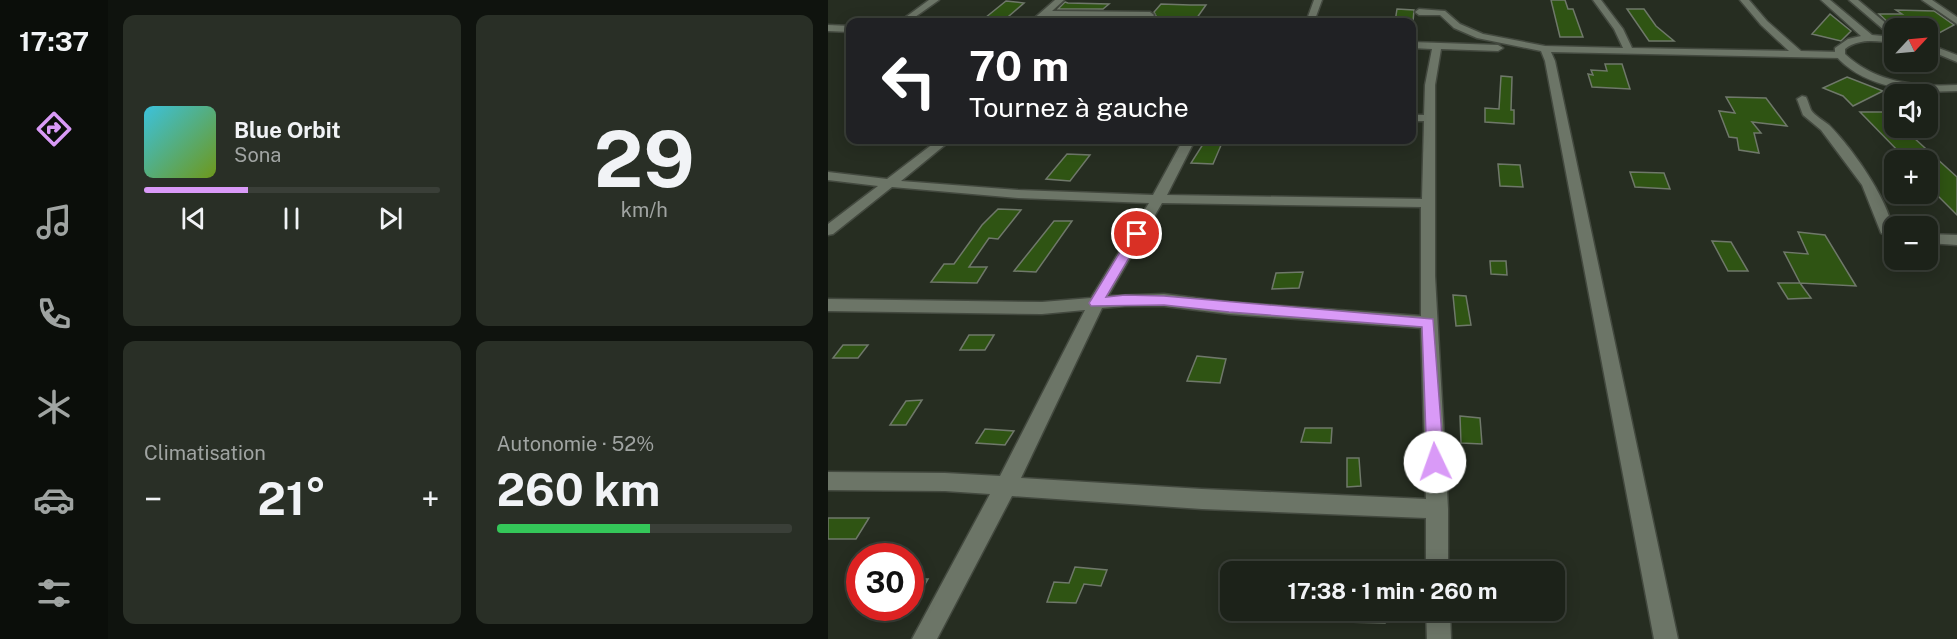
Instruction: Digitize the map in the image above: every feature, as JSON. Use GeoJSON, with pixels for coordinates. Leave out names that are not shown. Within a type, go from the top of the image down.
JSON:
{"type":"FeatureCollection","features":[{"type":"Feature","properties":{"kind":"street"},"geometry":{"type":"LineString","coordinates":[[909,18],[935,0]]}},
{"type":"Feature","properties":{"kind":"street"},"geometry":{"type":"LineString","coordinates":[[1039,18],[1060,0]]}},
{"type":"Feature","properties":{"kind":"street"},"geometry":{"type":"LineString","coordinates":[[1311,18],[1318,0]]}},
{"type":"Feature","properties":{"kind":"street"},"geometry":{"type":"LineString","coordinates":[[1597,0],[1618,29],[1629,51]]}},
{"type":"Feature","properties":{"kind":"street"},"geometry":{"type":"LineString","coordinates":[[1744,0],[1764,23],[1798,54]]}},
{"type":"Feature","properties":{"kind":"street"},"geometry":{"type":"LineString","coordinates":[[1825,0],[1869,38]]}},
{"type":"Feature","properties":{"kind":"street"},"geometry":{"type":"LineString","coordinates":[[1853,0],[1884,26]]}},
{"type":"Feature","properties":{"kind":"street"},"geometry":{"type":"LineString","coordinates":[[1926,0],[1957,21]]}},
{"type":"Feature","properties":{"kind":"street"},"geometry":{"type":"LineString","coordinates":[[1419,12],[1443,13],[1457,26],[1480,36],[1545,49]]}},
{"type":"Feature","properties":{"kind":"street"},"geometry":{"type":"LineString","coordinates":[[1044,14],[1150,15],[1147,18]]}},
{"type":"Feature","properties":{"kind":"street"},"geometry":{"type":"LineString","coordinates":[[828,28],[846,29]]}},
{"type":"Feature","properties":{"kind":"street"},"geometry":{"type":"LineString","coordinates":[[1840,55],[1840,48],[1845,43],[1869,38],[1884,39]]}},
{"type":"Feature","properties":{"kind":"street"},"geometry":{"type":"LineString","coordinates":[[1416,45],[1840,55],[1859,70],[1876,78],[1919,88],[1957,88]]}},
{"type":"Feature","properties":{"kind":"street"},"geometry":{"type":"LineString","coordinates":[[1437,46],[1430,85],[1428,322],[1437,509],[1437,561]]}},
{"type":"Feature","properties":{"kind":"street"},"geometry":{"type":"LineString","coordinates":[[1545,49],[1666,639]]}},
{"type":"Feature","properties":{"kind":"street"},"geometry":{"type":"LineString","coordinates":[[1938,51],[1957,59]]}},
{"type":"Feature","properties":{"kind":"street"},"geometry":{"type":"LineString","coordinates":[[1940,89],[1957,103]]}},
{"type":"Feature","properties":{"kind":"street"},"geometry":{"type":"LineString","coordinates":[[1802,99],[1807,112],[1825,128],[1868,184],[1884,221]]}},
{"type":"Feature","properties":{"kind":"street"},"geometry":{"type":"LineString","coordinates":[[1416,118],[1429,118]]}},
{"type":"Feature","properties":{"kind":"street"},"geometry":{"type":"LineString","coordinates":[[830,227],[940,144]]}},
{"type":"Feature","properties":{"kind":"street"},"geometry":{"type":"LineString","coordinates":[[924,639],[1006,486],[1096,303],[1188,144]]}},
{"type":"Feature","properties":{"kind":"street"},"geometry":{"type":"LineString","coordinates":[[828,176],[888,184],[1017,194],[1158,199],[1429,203]]}},
{"type":"Feature","properties":{"kind":"street"},"geometry":{"type":"LineString","coordinates":[[1938,239],[1957,240]]}},
{"type":"Feature","properties":{"kind":"street"},"geometry":{"type":"LineString","coordinates":[[828,305],[1042,308],[1125,300],[1164,300],[1229,308],[1428,322]]}},
{"type":"Feature","properties":{"kind":"street"},"geometry":{"type":"LineString","coordinates":[[828,481],[945,482],[1202,499],[1437,509]]}},
{"type":"Feature","properties":{"kind":"street"},"geometry":{"type":"LineString","coordinates":[[1438,621],[1438,639]]}},
{"type":"Feature","properties":{"kind":"building"},"geometry":{"type":"Polygon","coordinates":[[[1551,0],[1565,0],[1568,9],[1573,9],[1583,37],[1560,37],[1551,0]]]}},
{"type":"Feature","properties":{"kind":"building"},"geometry":{"type":"Polygon","coordinates":[[[1006,1],[1024,3],[1007,18],[985,18],[1006,1]]]}},
{"type":"Feature","properties":{"kind":"building"},"geometry":{"type":"Polygon","coordinates":[[[1065,2],[1109,4],[1103,9],[1058,9],[1065,2]]]}},
{"type":"Feature","properties":{"kind":"building"},"geometry":{"type":"Polygon","coordinates":[[[1161,4],[1206,5],[1197,18],[1154,18],[1154,12],[1161,4]]]}},
{"type":"Feature","properties":{"kind":"building"},"geometry":{"type":"Polygon","coordinates":[[[1397,9],[1414,10],[1413,18],[1396,18],[1397,9]]]}},
{"type":"Feature","properties":{"kind":"building"},"geometry":{"type":"Polygon","coordinates":[[[1627,9],[1644,9],[1656,26],[1674,41],[1649,41],[1627,9]]]}},
{"type":"Feature","properties":{"kind":"building"},"geometry":{"type":"Polygon","coordinates":[[[1896,10],[1934,11],[1954,25],[1938,34],[1938,18],[1884,19],[1879,14],[1902,14],[1896,10]]]}},
{"type":"Feature","properties":{"kind":"building"},"geometry":{"type":"Polygon","coordinates":[[[1830,14],[1851,31],[1841,41],[1812,34],[1830,14]]]}},
{"type":"Feature","properties":{"kind":"building"},"geometry":{"type":"Polygon","coordinates":[[[1605,64],[1622,64],[1630,89],[1592,87],[1588,74],[1593,75],[1591,70],[1607,71],[1605,64]]]}},
{"type":"Feature","properties":{"kind":"building"},"geometry":{"type":"Polygon","coordinates":[[[1501,76],[1512,77],[1511,110],[1514,110],[1514,124],[1485,122],[1485,108],[1499,109],[1501,76]]]}},
{"type":"Feature","properties":{"kind":"building"},"geometry":{"type":"Polygon","coordinates":[[[1847,77],[1883,91],[1853,106],[1843,96],[1823,88],[1847,77]]]}},
{"type":"Feature","properties":{"kind":"building"},"geometry":{"type":"Polygon","coordinates":[[[1726,97],[1766,98],[1787,126],[1752,122],[1761,133],[1754,133],[1759,153],[1739,150],[1737,138],[1729,137],[1719,111],[1735,113],[1726,97]]]}},
{"type":"Feature","properties":{"kind":"building"},"geometry":{"type":"Polygon","coordinates":[[[1860,112],[1884,112],[1884,137],[1860,112]]]}},
{"type":"Feature","properties":{"kind":"building"},"geometry":{"type":"Polygon","coordinates":[[[1885,138],[1914,138],[1927,150],[1897,150],[1885,138]]]}},
{"type":"Feature","properties":{"kind":"building"},"geometry":{"type":"Polygon","coordinates":[[[1203,144],[1222,144],[1213,164],[1191,163],[1203,144]]]}},
{"type":"Feature","properties":{"kind":"building"},"geometry":{"type":"Polygon","coordinates":[[[1067,154],[1090,155],[1070,181],[1046,179],[1067,154]]]}},
{"type":"Feature","properties":{"kind":"building"},"geometry":{"type":"Polygon","coordinates":[[[1938,160],[1957,177],[1957,215],[1938,196],[1938,160]]]}},
{"type":"Feature","properties":{"kind":"building"},"geometry":{"type":"Polygon","coordinates":[[[1498,164],[1520,165],[1523,187],[1500,186],[1498,164]]]}},
{"type":"Feature","properties":{"kind":"building"},"geometry":{"type":"Polygon","coordinates":[[[1630,172],[1664,173],[1670,189],[1635,187],[1630,172]]]}},
{"type":"Feature","properties":{"kind":"building"},"geometry":{"type":"Polygon","coordinates":[[[998,209],[1021,210],[998,239],[989,238],[969,267],[987,267],[977,283],[931,282],[944,264],[954,264],[982,225],[998,209]]]}},
{"type":"Feature","properties":{"kind":"building"},"geometry":{"type":"Polygon","coordinates":[[[1054,221],[1072,221],[1036,272],[1014,271],[1054,221]]]}},
{"type":"Feature","properties":{"kind":"building"},"geometry":{"type":"Polygon","coordinates":[[[1798,232],[1825,235],[1856,286],[1800,283],[1784,252],[1808,254],[1798,232]]]}},
{"type":"Feature","properties":{"kind":"building"},"geometry":{"type":"Polygon","coordinates":[[[1712,241],[1731,242],[1748,271],[1728,271],[1712,241]]]}},
{"type":"Feature","properties":{"kind":"building"},"geometry":{"type":"Polygon","coordinates":[[[1490,261],[1506,261],[1507,275],[1491,274],[1490,261]]]}},
{"type":"Feature","properties":{"kind":"building"},"geometry":{"type":"Polygon","coordinates":[[[1303,272],[1299,288],[1272,289],[1276,273],[1303,272]]]}},
{"type":"Feature","properties":{"kind":"building"},"geometry":{"type":"Polygon","coordinates":[[[1778,283],[1800,283],[1811,298],[1788,299],[1778,283]]]}},
{"type":"Feature","properties":{"kind":"building"},"geometry":{"type":"Polygon","coordinates":[[[1453,295],[1466,296],[1471,325],[1456,326],[1453,295]]]}},
{"type":"Feature","properties":{"kind":"building"},"geometry":{"type":"Polygon","coordinates":[[[969,335],[994,335],[985,350],[960,350],[969,335]]]}},
{"type":"Feature","properties":{"kind":"building"},"geometry":{"type":"Polygon","coordinates":[[[843,345],[868,345],[858,358],[833,358],[843,345]]]}},
{"type":"Feature","properties":{"kind":"building"},"geometry":{"type":"Polygon","coordinates":[[[1197,356],[1226,359],[1220,383],[1187,381],[1197,356]]]}},
{"type":"Feature","properties":{"kind":"building"},"geometry":{"type":"Polygon","coordinates":[[[922,400],[906,425],[890,425],[906,401],[922,400]]]}},
{"type":"Feature","properties":{"kind":"building"},"geometry":{"type":"Polygon","coordinates":[[[1460,416],[1480,418],[1482,444],[1461,443],[1460,416]]]}},
{"type":"Feature","properties":{"kind":"building"},"geometry":{"type":"Polygon","coordinates":[[[1305,428],[1332,428],[1331,443],[1301,442],[1305,428]]]}},
{"type":"Feature","properties":{"kind":"building"},"geometry":{"type":"Polygon","coordinates":[[[985,429],[1014,431],[1005,445],[976,443],[985,429]]]}},
{"type":"Feature","properties":{"kind":"building"},"geometry":{"type":"Polygon","coordinates":[[[1347,458],[1359,458],[1361,486],[1347,487],[1347,458]]]}},
{"type":"Feature","properties":{"kind":"building"},"geometry":{"type":"Polygon","coordinates":[[[828,518],[869,518],[856,539],[828,539],[828,518]]]}},
{"type":"Feature","properties":{"kind":"building"},"geometry":{"type":"Polygon","coordinates":[[[1075,567],[1107,570],[1101,586],[1084,584],[1076,603],[1047,602],[1054,582],[1069,583],[1075,567]]]}},
{"type":"Feature","properties":{"kind":"building"},"geometry":{"type":"Polygon","coordinates":[[[1385,621],[1385,623],[1343,622],[1385,621]]]}},
{"type":"Feature","properties":{"kind":"route"},"geometry":{"type":"LineString","coordinates":[[1137,234],[1096,303],[1164,300],[1229,308],[1428,322],[1435,462]]}}]}
